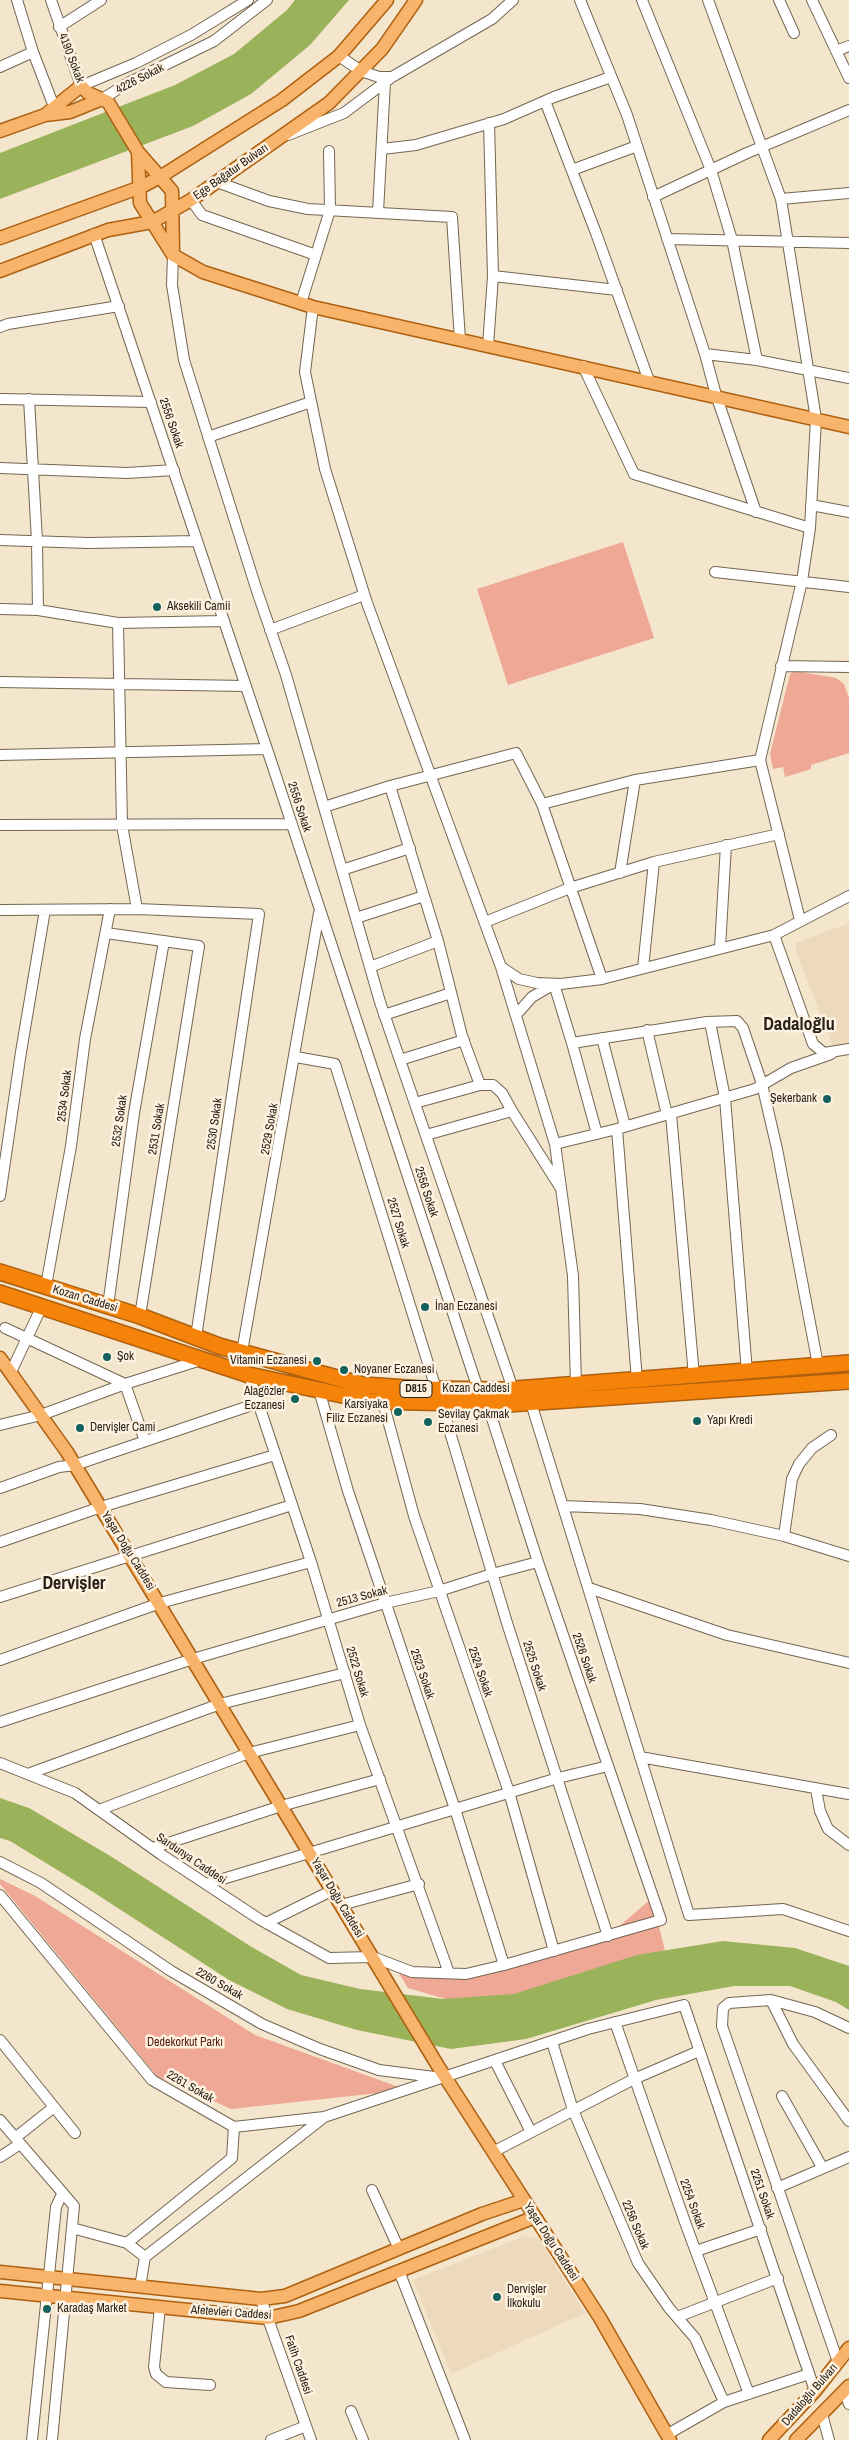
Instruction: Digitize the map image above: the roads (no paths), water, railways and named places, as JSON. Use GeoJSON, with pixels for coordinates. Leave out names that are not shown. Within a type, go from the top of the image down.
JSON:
{"type":"FeatureCollection","features":[{"type":"Feature","properties":{"kind":"highway","name":"Kozan Caddesi"},"geometry":{"type":"LineString","coordinates":[[0,1272],[140,1316],[242,1352],[363,1385],[487,1403],[531,1403],[849,1381]]}},
{"type":"Feature","properties":{"kind":"highway","name":"Kozan Caddesi"},"geometry":{"type":"LineString","coordinates":[[0,1293],[249,1375],[370,1402],[438,1396],[478,1389],[576,1385],[849,1363]]}},
{"type":"Feature","properties":{"kind":"main road"},"geometry":{"type":"LineString","coordinates":[[0,238],[141,187],[160,178],[282,100],[339,56],[387,0]]}},
{"type":"Feature","properties":{"kind":"main road","name":"Ege Bağatur Bulvarı"},"geometry":{"type":"LineString","coordinates":[[0,271],[94,234],[152,222],[190,200],[329,103],[382,49],[416,0]]}},
{"type":"Feature","properties":{"kind":"main road","name":"4190 Sokak"},"geometry":{"type":"LineString","coordinates":[[81,86],[88,93],[105,101]]}},
{"type":"Feature","properties":{"kind":"main road"},"geometry":{"type":"LineString","coordinates":[[52,112],[81,86]]}},
{"type":"Feature","properties":{"kind":"main road"},"geometry":{"type":"LineString","coordinates":[[105,101],[138,152],[172,191],[173,255]]}},
{"type":"Feature","properties":{"kind":"main road","name":"4226 Sokak"},"geometry":{"type":"LineString","coordinates":[[0,131],[52,112],[70,112],[105,101]]}},
{"type":"Feature","properties":{"kind":"main road"},"geometry":{"type":"LineString","coordinates":[[138,152],[141,187],[140,203],[173,255],[203,272],[307,305],[849,426]]}},
{"type":"Feature","properties":{"kind":"main road","name":"Yaşar Doğu Caddesi"},"geometry":{"type":"LineString","coordinates":[[4,1365],[75,1465],[446,2078],[600,2318],[669,2437]]}},
{"type":"Feature","properties":{"kind":"main road","name":"Afetevleri Caddesi"},"geometry":{"type":"LineString","coordinates":[[0,2272],[261,2299],[285,2296],[482,2214],[524,2200]]}},
{"type":"Feature","properties":{"kind":"main road","name":"Afetevleri Caddesi"},"geometry":{"type":"LineString","coordinates":[[0,2291],[268,2318],[299,2311],[535,2217]]}},
{"type":"Feature","properties":{"kind":"main road","name":"Dadaloğlu Bulvarı"},"geometry":{"type":"LineString","coordinates":[[769,2440],[815,2391],[849,2348]]}},
{"type":"Feature","properties":{"kind":"main road","name":"Dadaloğlu Bulvarı"},"geometry":{"type":"LineString","coordinates":[[796,2440],[847,2388]]}},
{"type":"Feature","properties":{"kind":"street"},"geometry":{"type":"LineString","coordinates":[[17,0],[52,112]]}},
{"type":"Feature","properties":{"kind":"street","name":"4190 Sokak"},"geometry":{"type":"LineString","coordinates":[[51,0],[81,86]]}},
{"type":"Feature","properties":{"kind":"street"},"geometry":{"type":"LineString","coordinates":[[59,26],[101,0]]}},
{"type":"Feature","properties":{"kind":"street"},"geometry":{"type":"LineString","coordinates":[[81,86],[136,63],[191,35],[248,0]]}},
{"type":"Feature","properties":{"kind":"street","name":"4226 Sokak"},"geometry":{"type":"LineString","coordinates":[[105,101],[128,83],[214,42],[267,0]]}},
{"type":"Feature","properties":{"kind":"street"},"geometry":{"type":"LineString","coordinates":[[280,138],[344,113],[388,79],[492,19],[513,0]]}},
{"type":"Feature","properties":{"kind":"street"},"geometry":{"type":"LineString","coordinates":[[580,0],[637,146],[705,354],[716,395],[756,512]]}},
{"type":"Feature","properties":{"kind":"street"},"geometry":{"type":"LineString","coordinates":[[642,0],[711,170],[732,240],[757,360]]}},
{"type":"Feature","properties":{"kind":"street"},"geometry":{"type":"LineString","coordinates":[[708,0],[781,199],[816,419],[810,528],[802,581],[760,760],[800,920]]}},
{"type":"Feature","properties":{"kind":"street"},"geometry":{"type":"LineString","coordinates":[[779,0],[794,33]]}},
{"type":"Feature","properties":{"kind":"street"},"geometry":{"type":"LineString","coordinates":[[812,0],[849,78]]}},
{"type":"Feature","properties":{"kind":"street"},"geometry":{"type":"LineString","coordinates":[[836,51],[849,46]]}},
{"type":"Feature","properties":{"kind":"street"},"geometry":{"type":"LineString","coordinates":[[0,67],[33,52]]}},
{"type":"Feature","properties":{"kind":"street"},"geometry":{"type":"LineString","coordinates":[[339,56],[361,71],[388,79]]}},
{"type":"Feature","properties":{"kind":"street"},"geometry":{"type":"LineString","coordinates":[[382,149],[416,145],[504,119],[611,77]]}},
{"type":"Feature","properties":{"kind":"street"},"geometry":{"type":"LineString","coordinates":[[378,212],[388,79]]}},
{"type":"Feature","properties":{"kind":"street"},"geometry":{"type":"LineString","coordinates":[[546,101],[649,381]]}},
{"type":"Feature","properties":{"kind":"street"},"geometry":{"type":"LineString","coordinates":[[653,197],[761,147],[849,110]]}},
{"type":"Feature","properties":{"kind":"street"},"geometry":{"type":"LineString","coordinates":[[488,346],[493,276],[489,123]]}},
{"type":"Feature","properties":{"kind":"street"},"geometry":{"type":"LineString","coordinates":[[572,170],[637,146]]}},
{"type":"Feature","properties":{"kind":"street"},"geometry":{"type":"LineString","coordinates":[[329,151],[330,210],[316,255],[307,305],[305,372],[311,402],[325,469],[364,595],[429,776],[501,967],[555,1144],[573,1276],[576,1385]]}},
{"type":"Feature","properties":{"kind":"street"},"geometry":{"type":"LineString","coordinates":[[217,182],[269,201],[308,209],[452,217],[460,340]]}},
{"type":"Feature","properties":{"kind":"street"},"geometry":{"type":"LineString","coordinates":[[781,199],[849,193]]}},
{"type":"Feature","properties":{"kind":"street"},"geometry":{"type":"LineString","coordinates":[[190,200],[202,215],[316,255]]}},
{"type":"Feature","properties":{"kind":"street","name":"2556 Sokak"},"geometry":{"type":"LineString","coordinates":[[94,234],[292,824],[478,1389]]}},
{"type":"Feature","properties":{"kind":"street"},"geometry":{"type":"LineString","coordinates":[[667,239],[849,243]]}},
{"type":"Feature","properties":{"kind":"street"},"geometry":{"type":"LineString","coordinates":[[173,255],[172,285],[184,360],[286,675],[384,1015],[513,1389]]}},
{"type":"Feature","properties":{"kind":"street"},"geometry":{"type":"LineString","coordinates":[[493,276],[617,290]]}},
{"type":"Feature","properties":{"kind":"street"},"geometry":{"type":"LineString","coordinates":[[0,327],[8,324],[119,306]]}},
{"type":"Feature","properties":{"kind":"street"},"geometry":{"type":"LineString","coordinates":[[705,354],[757,360],[849,378]]}},
{"type":"Feature","properties":{"kind":"street"},"geometry":{"type":"LineString","coordinates":[[582,366],[634,474],[810,528]]}},
{"type":"Feature","properties":{"kind":"street"},"geometry":{"type":"LineString","coordinates":[[0,399],[151,402]]}},
{"type":"Feature","properties":{"kind":"street"},"geometry":{"type":"LineString","coordinates":[[29,399],[37,541],[38,610]]}},
{"type":"Feature","properties":{"kind":"street"},"geometry":{"type":"LineString","coordinates":[[208,437],[311,402]]}},
{"type":"Feature","properties":{"kind":"street"},"geometry":{"type":"LineString","coordinates":[[0,468],[127,473],[174,470]]}},
{"type":"Feature","properties":{"kind":"street"},"geometry":{"type":"LineString","coordinates":[[811,505],[849,512]]}},
{"type":"Feature","properties":{"kind":"street"},"geometry":{"type":"LineString","coordinates":[[0,540],[88,543],[197,540]]}},
{"type":"Feature","properties":{"kind":"street"},"geometry":{"type":"LineString","coordinates":[[715,572],[849,587]]}},
{"type":"Feature","properties":{"kind":"street"},"geometry":{"type":"LineString","coordinates":[[270,630],[364,595]]}},
{"type":"Feature","properties":{"kind":"street"},"geometry":{"type":"LineString","coordinates":[[0,609],[38,610],[118,623],[223,621]]}},
{"type":"Feature","properties":{"kind":"street"},"geometry":{"type":"LineString","coordinates":[[0,910],[137,909],[122,825],[118,623]]}},
{"type":"Feature","properties":{"kind":"street"},"geometry":{"type":"LineString","coordinates":[[781,666],[849,667]]}},
{"type":"Feature","properties":{"kind":"street"},"geometry":{"type":"LineString","coordinates":[[0,682],[246,686]]}},
{"type":"Feature","properties":{"kind":"street"},"geometry":{"type":"LineString","coordinates":[[0,755],[267,749]]}},
{"type":"Feature","properties":{"kind":"street"},"geometry":{"type":"LineString","coordinates":[[324,807],[390,786],[516,753],[542,804],[602,979]]}},
{"type":"Feature","properties":{"kind":"street"},"geometry":{"type":"LineString","coordinates":[[542,804],[635,780],[760,760]]}},
{"type":"Feature","properties":{"kind":"street"},"geometry":{"type":"LineString","coordinates":[[620,873],[635,780]]}},
{"type":"Feature","properties":{"kind":"street"},"geometry":{"type":"LineString","coordinates":[[390,786],[438,941],[464,1040],[480,1085]]}},
{"type":"Feature","properties":{"kind":"street"},"geometry":{"type":"LineString","coordinates":[[0,825],[292,824]]}},
{"type":"Feature","properties":{"kind":"street"},"geometry":{"type":"LineString","coordinates":[[485,922],[570,888],[654,862],[779,834]]}},
{"type":"Feature","properties":{"kind":"street"},"geometry":{"type":"LineString","coordinates":[[720,948],[726,845]]}},
{"type":"Feature","properties":{"kind":"street"},"geometry":{"type":"LineString","coordinates":[[342,870],[410,848]]}},
{"type":"Feature","properties":{"kind":"street"},"geometry":{"type":"LineString","coordinates":[[644,968],[654,862]]}},
{"type":"Feature","properties":{"kind":"street"},"geometry":{"type":"LineString","coordinates":[[356,918],[424,896]]}},
{"type":"Feature","properties":{"kind":"street"},"geometry":{"type":"LineString","coordinates":[[501,967],[519,979],[554,984],[602,979],[774,935],[849,896]]}},
{"type":"Feature","properties":{"kind":"street","name":"2534 Sokak"},"geometry":{"type":"LineString","coordinates":[[46,1286],[71,1146],[85,1039],[110,909]]}},
{"type":"Feature","properties":{"kind":"street","name":"2530 Sokak"},"geometry":{"type":"LineString","coordinates":[[137,909],[259,914],[196,1337]]}},
{"type":"Feature","properties":{"kind":"street"},"geometry":{"type":"LineString","coordinates":[[0,1196],[21,1052],[45,910]]}},
{"type":"Feature","properties":{"kind":"street","name":"2529 Sokak"},"geometry":{"type":"LineString","coordinates":[[242,1352],[296,1057],[320,910]]}},
{"type":"Feature","properties":{"kind":"street"},"geometry":{"type":"LineString","coordinates":[[106,933],[164,941]]}},
{"type":"Feature","properties":{"kind":"street"},"geometry":{"type":"LineString","coordinates":[[774,935],[813,1044],[824,1053],[831,1054]]}},
{"type":"Feature","properties":{"kind":"street","name":"2531 Sokak"},"geometry":{"type":"LineString","coordinates":[[140,1316],[199,946],[164,941]]}},
{"type":"Feature","properties":{"kind":"street","name":"2532 Sokak"},"geometry":{"type":"LineString","coordinates":[[108,1306],[134,1113],[164,941]]}},
{"type":"Feature","properties":{"kind":"street"},"geometry":{"type":"LineString","coordinates":[[370,967],[438,941]]}},
{"type":"Feature","properties":{"kind":"street"},"geometry":{"type":"LineString","coordinates":[[516,1015],[532,997],[554,984]]}},
{"type":"Feature","properties":{"kind":"street"},"geometry":{"type":"LineString","coordinates":[[554,984],[597,1134]]}},
{"type":"Feature","properties":{"kind":"street"},"geometry":{"type":"LineString","coordinates":[[384,1015],[451,993]]}},
{"type":"Feature","properties":{"kind":"street"},"geometry":{"type":"LineString","coordinates":[[572,1043],[647,1030],[710,1022],[737,1021],[743,1028],[762,1084],[797,1249],[818,1365]]}},
{"type":"Feature","properties":{"kind":"street"},"geometry":{"type":"LineString","coordinates":[[710,1022],[725,1098],[747,1372]]}},
{"type":"Feature","properties":{"kind":"street"},"geometry":{"type":"LineString","coordinates":[[647,1030],[669,1114],[694,1376]]}},
{"type":"Feature","properties":{"kind":"street"},"geometry":{"type":"LineString","coordinates":[[602,1038],[621,1127],[637,1380]]}},
{"type":"Feature","properties":{"kind":"street"},"geometry":{"type":"LineString","coordinates":[[400,1060],[464,1040]]}},
{"type":"Feature","properties":{"kind":"street"},"geometry":{"type":"LineString","coordinates":[[555,1144],[755,1090],[791,1068],[849,1049]]}},
{"type":"Feature","properties":{"kind":"street","name":"2527 Sokak"},"geometry":{"type":"LineString","coordinates":[[296,1057],[336,1064],[438,1396]]}},
{"type":"Feature","properties":{"kind":"street"},"geometry":{"type":"LineString","coordinates":[[415,1103],[480,1085],[493,1086],[502,1093],[562,1190]]}},
{"type":"Feature","properties":{"kind":"street"},"geometry":{"type":"LineString","coordinates":[[426,1135],[512,1111]]}},
{"type":"Feature","properties":{"kind":"street"},"geometry":{"type":"LineString","coordinates":[[4,1365],[27,1338],[42,1306]]}},
{"type":"Feature","properties":{"kind":"street"},"geometry":{"type":"LineString","coordinates":[[5,1328],[125,1384],[145,1441]]}},
{"type":"Feature","properties":{"kind":"street"},"geometry":{"type":"LineString","coordinates":[[0,1425],[41,1416],[125,1384],[202,1360]]}},
{"type":"Feature","properties":{"kind":"street","name":"2522 Sokak"},"geometry":{"type":"LineString","coordinates":[[249,1375],[292,1505],[360,1724],[419,1884],[449,1973]]}},
{"type":"Feature","properties":{"kind":"street","name":"2523 Sokak"},"geometry":{"type":"LineString","coordinates":[[319,1390],[385,1603],[455,1809],[504,1966]]}},
{"type":"Feature","properties":{"kind":"street","name":"2525 Sokak"},"geometry":{"type":"LineString","coordinates":[[438,1396],[492,1574],[608,1936]]}},
{"type":"Feature","properties":{"kind":"street","name":"2524 Sokak"},"geometry":{"type":"LineString","coordinates":[[383,1402],[414,1516],[509,1792],[554,1951]]}},
{"type":"Feature","properties":{"kind":"street"},"geometry":{"type":"LineString","coordinates":[[0,1488],[59,1467],[75,1465],[258,1403]]}},
{"type":"Feature","properties":{"kind":"street","name":"2526 Sokak"},"geometry":{"type":"LineString","coordinates":[[487,1403],[538,1562],[660,1920],[608,1936]]}},
{"type":"Feature","properties":{"kind":"street"},"geometry":{"type":"LineString","coordinates":[[531,1403],[689,1915],[783,1909],[849,1931]]}},
{"type":"Feature","properties":{"kind":"street"},"geometry":{"type":"LineString","coordinates":[[784,1536],[792,1479],[798,1464],[812,1448],[831,1435]]}},
{"type":"Feature","properties":{"kind":"street"},"geometry":{"type":"LineString","coordinates":[[0,1542],[100,1507],[275,1456]]}},
{"type":"Feature","properties":{"kind":"street"},"geometry":{"type":"LineString","coordinates":[[0,1598],[130,1555],[292,1505]]}},
{"type":"Feature","properties":{"kind":"street"},"geometry":{"type":"LineString","coordinates":[[563,1506],[640,1509],[711,1520],[784,1536],[849,1556]]}},
{"type":"Feature","properties":{"kind":"street"},"geometry":{"type":"LineString","coordinates":[[0,1660],[160,1603],[310,1562]]}},
{"type":"Feature","properties":{"kind":"street","name":"2513 Sokak"},"geometry":{"type":"LineString","coordinates":[[0,1722],[193,1659],[385,1603],[440,1591],[492,1574],[538,1562]]}},
{"type":"Feature","properties":{"kind":"street"},"geometry":{"type":"LineString","coordinates":[[589,1588],[727,1635],[849,1663]]}},
{"type":"Feature","properties":{"kind":"street"},"geometry":{"type":"LineString","coordinates":[[28,1774],[220,1704],[345,1674]]}},
{"type":"Feature","properties":{"kind":"street"},"geometry":{"type":"LineString","coordinates":[[99,1810],[249,1753],[360,1724]]}},
{"type":"Feature","properties":{"kind":"street"},"geometry":{"type":"LineString","coordinates":[[640,1757],[849,1794]]}},
{"type":"Feature","properties":{"kind":"street","name":"Sardunya Caddesi"},"geometry":{"type":"LineString","coordinates":[[0,1763],[75,1793],[266,1924],[329,1958],[373,1956]]}},
{"type":"Feature","properties":{"kind":"street"},"geometry":{"type":"LineString","coordinates":[[206,1884],[398,1828],[509,1792],[608,1766]]}},
{"type":"Feature","properties":{"kind":"street"},"geometry":{"type":"LineString","coordinates":[[153,1848],[282,1806],[380,1779]]}},
{"type":"Feature","properties":{"kind":"street"},"geometry":{"type":"LineString","coordinates":[[816,1789],[820,1811],[828,1829],[849,1845]]}},
{"type":"Feature","properties":{"kind":"street","name":"2260 Sokak"},"geometry":{"type":"LineString","coordinates":[[0,1862],[41,1882],[171,1971],[262,2024],[320,2049],[379,2070],[446,2078]]}},
{"type":"Feature","properties":{"kind":"street"},"geometry":{"type":"LineString","coordinates":[[341,1905],[419,1884]]}},
{"type":"Feature","properties":{"kind":"street"},"geometry":{"type":"LineString","coordinates":[[266,1924],[333,1890]]}},
{"type":"Feature","properties":{"kind":"street","name":"2261 Sokak"},"geometry":{"type":"LineString","coordinates":[[0,1894],[152,2080],[234,2127]]}},
{"type":"Feature","properties":{"kind":"street"},"geometry":{"type":"LineString","coordinates":[[373,1956],[412,1972],[466,1974],[504,1966],[608,1936]]}},
{"type":"Feature","properties":{"kind":"street"},"geometry":{"type":"LineString","coordinates":[[838,2362],[722,2026],[723,2008],[729,2003],[771,2000],[815,2012],[849,2028]]}},
{"type":"Feature","properties":{"kind":"street"},"geometry":{"type":"LineString","coordinates":[[771,2000],[792,2044],[849,2121]]}},
{"type":"Feature","properties":{"kind":"street","name":"2251 Sokak"},"geometry":{"type":"LineString","coordinates":[[615,2022],[684,2005],[815,2391]]}},
{"type":"Feature","properties":{"kind":"street"},"geometry":{"type":"LineString","coordinates":[[127,2243],[232,2158],[234,2127],[324,2117],[615,2022]]}},
{"type":"Feature","properties":{"kind":"street","name":"2254 Sokak"},"geometry":{"type":"LineString","coordinates":[[615,2022],[749,2394]]}},
{"type":"Feature","properties":{"kind":"street"},"geometry":{"type":"LineString","coordinates":[[0,2040],[75,2132]]}},
{"type":"Feature","properties":{"kind":"street","name":"2256 Sokak"},"geometry":{"type":"LineString","coordinates":[[552,2042],[573,2110],[638,2263],[677,2317],[695,2338],[724,2402]]}},
{"type":"Feature","properties":{"kind":"street"},"geometry":{"type":"LineString","coordinates":[[493,2152],[634,2079],[699,2051]]}},
{"type":"Feature","properties":{"kind":"street"},"geometry":{"type":"LineString","coordinates":[[495,2061],[530,2132]]}},
{"type":"Feature","properties":{"kind":"street"},"geometry":{"type":"LineString","coordinates":[[782,2096],[822,2168]]}},
{"type":"Feature","properties":{"kind":"street"},"geometry":{"type":"LineString","coordinates":[[0,2157],[54,2107]]}},
{"type":"Feature","properties":{"kind":"street"},"geometry":{"type":"LineString","coordinates":[[140,2287],[145,2257],[324,2117]]}},
{"type":"Feature","properties":{"kind":"street"},"geometry":{"type":"LineString","coordinates":[[0,2120],[74,2206],[52,2440]]}},
{"type":"Feature","properties":{"kind":"street"},"geometry":{"type":"LineString","coordinates":[[778,2188],[849,2158]]}},
{"type":"Feature","properties":{"kind":"street"},"geometry":{"type":"LineString","coordinates":[[372,2190],[399,2249]]}},
{"type":"Feature","properties":{"kind":"street"},"geometry":{"type":"LineString","coordinates":[[32,2440],[56,2207],[62,2194]]}},
{"type":"Feature","properties":{"kind":"street"},"geometry":{"type":"LineString","coordinates":[[72,2228],[127,2243],[145,2257]]}},
{"type":"Feature","properties":{"kind":"street"},"geometry":{"type":"LineString","coordinates":[[696,2251],[761,2229]]}},
{"type":"Feature","properties":{"kind":"street"},"geometry":{"type":"LineString","coordinates":[[399,2272],[465,2440]]}},
{"type":"Feature","properties":{"kind":"street"},"geometry":{"type":"LineString","coordinates":[[677,2317],[778,2278]]}},
{"type":"Feature","properties":{"kind":"street","name":"Fatih Caddesi"},"geometry":{"type":"LineString","coordinates":[[261,2299],[311,2440]]}},
{"type":"Feature","properties":{"kind":"street"},"geometry":{"type":"LineString","coordinates":[[160,2307],[154,2367],[156,2374],[166,2382],[210,2384]]}},
{"type":"Feature","properties":{"kind":"street"},"geometry":{"type":"LineString","coordinates":[[669,2437],[724,2402],[809,2374]]}},
{"type":"Feature","properties":{"kind":"street"},"geometry":{"type":"LineString","coordinates":[[847,2388],[849,2404]]}},
{"type":"Feature","properties":{"kind":"street"},"geometry":{"type":"LineString","coordinates":[[351,2411],[363,2440]]}},
{"type":"Feature","properties":{"kind":"street"},"geometry":{"type":"LineString","coordinates":[[822,2414],[829,2440]]}},
{"type":"Feature","properties":{"kind":"street"},"geometry":{"type":"LineString","coordinates":[[271,2440],[306,2426]]}},
{"type":"Feature","properties":{"kind":"place","name":"Aksekili Camii"},"geometry":{"type":"Point","coordinates":[157,607]}},
{"type":"Feature","properties":{"kind":"place","name":"Şekerbank"},"geometry":{"type":"Point","coordinates":[827,1099]}},
{"type":"Feature","properties":{"kind":"place","name":"İnan Eczanesi"},"geometry":{"type":"Point","coordinates":[425,1307]}},
{"type":"Feature","properties":{"kind":"place","name":"Şok"},"geometry":{"type":"Point","coordinates":[107,1357]}},
{"type":"Feature","properties":{"kind":"place","name":"Vitamin Eczanesi"},"geometry":{"type":"Point","coordinates":[317,1361]}},
{"type":"Feature","properties":{"kind":"place","name":"Noyaner Eczanesi"},"geometry":{"type":"Point","coordinates":[344,1370]}},
{"type":"Feature","properties":{"kind":"place","name":"Alagözler Eczanesi"},"geometry":{"type":"Point","coordinates":[295,1399]}},
{"type":"Feature","properties":{"kind":"place","name":"Karsiyaka Filiz Eczanesi"},"geometry":{"type":"Point","coordinates":[398,1412]}},
{"type":"Feature","properties":{"kind":"place","name":"Yapı Kredi"},"geometry":{"type":"Point","coordinates":[697,1421]}},
{"type":"Feature","properties":{"kind":"place","name":"Sevilay Çakmak Eczanesi"},"geometry":{"type":"Point","coordinates":[428,1422]}},
{"type":"Feature","properties":{"kind":"place","name":"Dervişler Cami"},"geometry":{"type":"Point","coordinates":[80,1428]}},
{"type":"Feature","properties":{"kind":"place","name":"Dervişler İlkokulu"},"geometry":{"type":"Point","coordinates":[497,2297]}},
{"type":"Feature","properties":{"kind":"place","name":"Karadaş Market"},"geometry":{"type":"Point","coordinates":[47,2309]}},
{"type":"Feature","properties":{"kind":"district","name":"Dadaloğlu"},"geometry":{"type":"Point","coordinates":[799,1025]}},
{"type":"Feature","properties":{"kind":"district","name":"Dervişler"},"geometry":{"type":"Point","coordinates":[74,1584]}},
{"type":"Feature","properties":{"kind":"park label","name":"Dedekorkut Parkı"},"geometry":{"type":"Point","coordinates":[185,2043]}}]}
